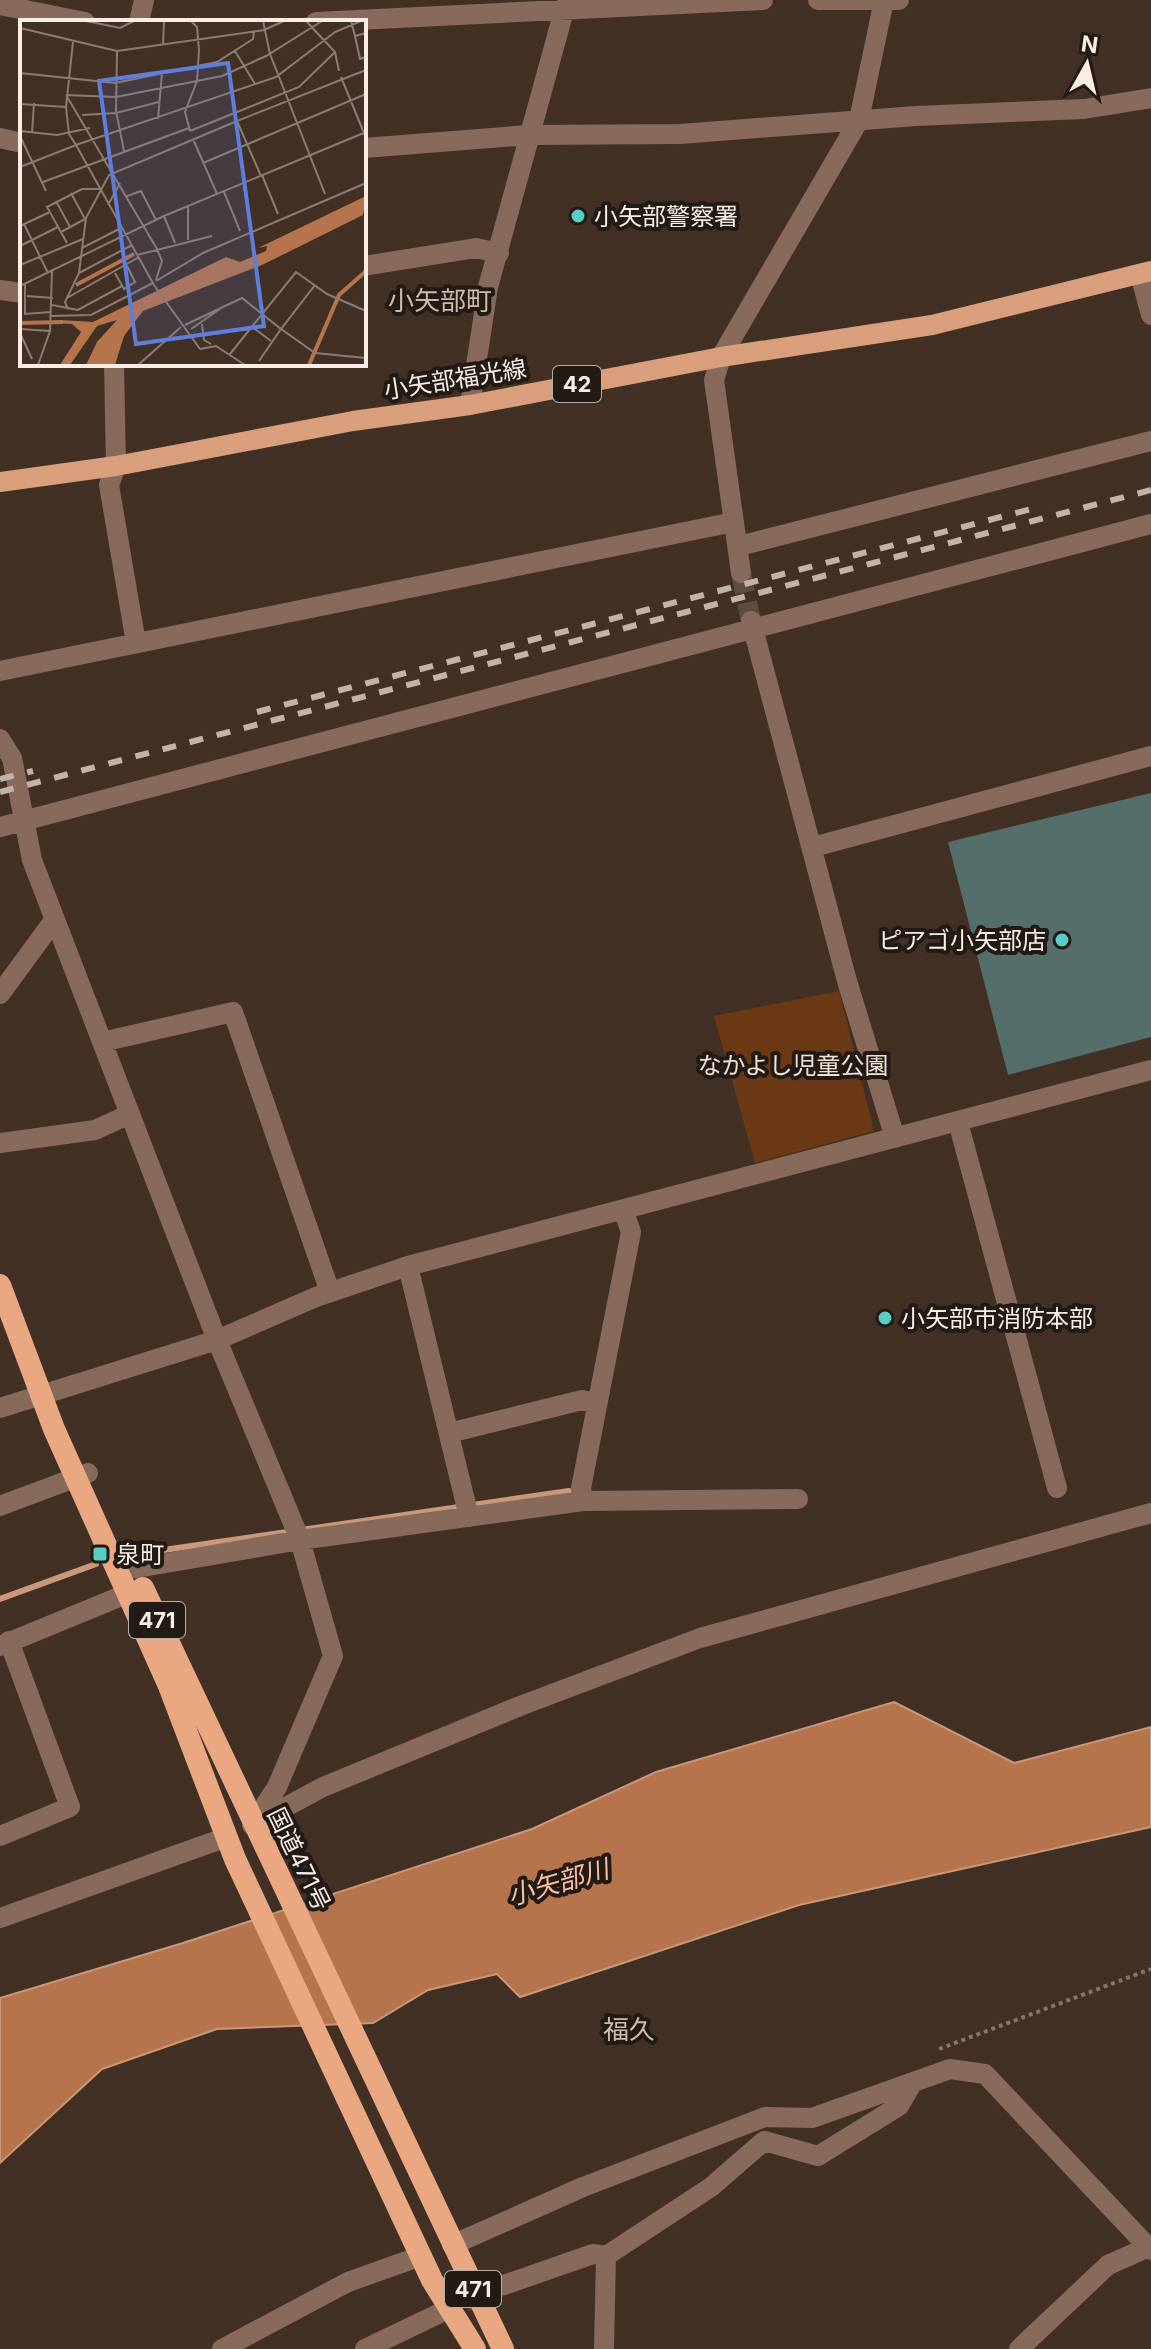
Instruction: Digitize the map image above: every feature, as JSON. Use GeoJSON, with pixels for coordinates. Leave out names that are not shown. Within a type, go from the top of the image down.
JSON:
{"type":"FeatureCollection","features":[{"type":"Feature","properties":{"kind":"highway","name":"国道471号"},"geometry":{"type":"LineString","coordinates":[[0,1285],[6,1316],[44,1395],[66,1426],[82,1476],[131,1580],[266,1848],[503,2349]]}},
{"type":"Feature","properties":{"kind":"highway","name":"国道471号"},"geometry":{"type":"LineString","coordinates":[[131,1580],[235,1859],[417,2248],[475,2349]]}},
{"type":"Feature","properties":{"kind":"main road","name":"小矢部福光線"},"geometry":{"type":"LineString","coordinates":[[0,482],[116,466],[353,421],[470,405],[721,357],[932,325],[1146,272]]}},
{"type":"Feature","properties":{"kind":"street"},"geometry":{"type":"LineString","coordinates":[[139,20],[144,0]]}},
{"type":"Feature","properties":{"kind":"street"},"geometry":{"type":"LineString","coordinates":[[349,20],[565,7],[763,0]]}},
{"type":"Feature","properties":{"kind":"street"},"geometry":{"type":"LineString","coordinates":[[741,573],[714,380],[721,357],[859,120],[889,1],[818,0]]}},
{"type":"Feature","properties":{"kind":"street"},"geometry":{"type":"LineString","coordinates":[[0,5],[73,20]]}},
{"type":"Feature","properties":{"kind":"street"},"geometry":{"type":"LineString","coordinates":[[470,405],[485,302],[565,7]]}},
{"type":"Feature","properties":{"kind":"street"},"geometry":{"type":"LineString","coordinates":[[366,148],[529,135],[680,134],[859,120],[1084,109],[1151,98]]}},
{"type":"Feature","properties":{"kind":"street"},"geometry":{"type":"LineString","coordinates":[[0,138],[20,143]]}},
{"type":"Feature","properties":{"kind":"street"},"geometry":{"type":"LineString","coordinates":[[366,266],[476,248],[499,253]]}},
{"type":"Feature","properties":{"kind":"street"},"geometry":{"type":"LineString","coordinates":[[1146,272],[1151,315]]}},
{"type":"Feature","properties":{"kind":"street"},"geometry":{"type":"LineString","coordinates":[[0,290],[20,293]]}},
{"type":"Feature","properties":{"kind":"street"},"geometry":{"type":"LineString","coordinates":[[114,366],[116,466],[109,485],[136,643]]}},
{"type":"Feature","properties":{"kind":"street"},"geometry":{"type":"LineString","coordinates":[[739,546],[1151,441]]}},
{"type":"Feature","properties":{"kind":"street"},"geometry":{"type":"LineString","coordinates":[[0,671],[734,522]]}},
{"type":"Feature","properties":{"kind":"street"},"geometry":{"type":"LineString","coordinates":[[0,827],[24,818],[752,625],[1151,524]]}},
{"type":"Feature","properties":{"kind":"street"},"geometry":{"type":"LineString","coordinates":[[752,625],[847,981],[895,1138]]}},
{"type":"Feature","properties":{"kind":"street"},"geometry":{"type":"LineString","coordinates":[[0,739],[12,758],[32,860],[217,1340],[300,1540],[333,1656],[277,1787],[252,1825]]}},
{"type":"Feature","properties":{"kind":"street"},"geometry":{"type":"LineString","coordinates":[[813,847],[1151,756]]}},
{"type":"Feature","properties":{"kind":"street"},"geometry":{"type":"LineString","coordinates":[[0,994],[55,919]]}},
{"type":"Feature","properties":{"kind":"street"},"geometry":{"type":"LineString","coordinates":[[102,1042],[233,1012],[330,1292]]}},
{"type":"Feature","properties":{"kind":"street"},"geometry":{"type":"LineString","coordinates":[[0,1408],[217,1340],[330,1292],[408,1266],[1151,1070]]}},
{"type":"Feature","properties":{"kind":"street"},"geometry":{"type":"LineString","coordinates":[[0,1143],[95,1130],[130,1114]]}},
{"type":"Feature","properties":{"kind":"street"},"geometry":{"type":"LineString","coordinates":[[958,1122],[1057,1488]]}},
{"type":"Feature","properties":{"kind":"street"},"geometry":{"type":"LineString","coordinates":[[583,1501],[581,1488],[596,1403],[631,1232],[623,1210]]}},
{"type":"Feature","properties":{"kind":"street"},"geometry":{"type":"LineString","coordinates":[[408,1266],[469,1517]]}},
{"type":"Feature","properties":{"kind":"street"},"geometry":{"type":"LineString","coordinates":[[449,1433],[582,1400],[596,1403]]}},
{"type":"Feature","properties":{"kind":"street"},"geometry":{"type":"LineString","coordinates":[[0,1506],[82,1476]]}},
{"type":"Feature","properties":{"kind":"street"},"geometry":{"type":"LineString","coordinates":[[0,1836],[70,1807],[5,1643],[131,1580],[300,1540],[583,1501],[798,1499]]}},
{"type":"Feature","properties":{"kind":"street"},"geometry":{"type":"LineString","coordinates":[[252,1825],[323,1787],[520,1706],[700,1638],[1151,1513]]}},
{"type":"Feature","properties":{"kind":"street"},"geometry":{"type":"LineString","coordinates":[[0,1918],[227,1837]]}},
{"type":"Feature","properties":{"kind":"street"},"geometry":{"type":"LineString","coordinates":[[449,2236],[765,2117],[812,2118],[950,2069],[985,2074],[1150,2248],[1108,2265],[1033,2345]]}},
{"type":"Feature","properties":{"kind":"street"},"geometry":{"type":"LineString","coordinates":[[504,2285],[593,2254],[606,2256],[711,2187],[764,2141],[818,2156],[899,2106],[913,2082]]}},
{"type":"Feature","properties":{"kind":"street"},"geometry":{"type":"LineString","coordinates":[[222,2349],[417,2248]]}},
{"type":"Feature","properties":{"kind":"street"},"geometry":{"type":"LineString","coordinates":[[604,2349],[606,2256]]}},
{"type":"Feature","properties":{"kind":"street"},"geometry":{"type":"LineString","coordinates":[[365,2349],[438,2314]]}},
{"type":"Feature","properties":{"kind":"path"},"geometry":{"type":"LineString","coordinates":[[928,2054],[1151,1969]]}},
{"type":"Feature","properties":{"kind":"green space","name":"なかよし児童公園"},"geometry":{"type":"Polygon","coordinates":[[[839,991],[874,1131],[755,1163],[714,1016],[839,991]]]}},
{"type":"Feature","properties":{"kind":"water","name":"小矢部川"},"geometry":{"type":"Polygon","coordinates":[[[894,1702],[1014,1763],[1151,1727],[1151,1827],[799,1905],[520,1997],[497,1974],[428,1990],[373,2023],[217,2029],[102,2069],[0,2163],[0,1998],[183,1943],[532,1829],[656,1772],[894,1702]]]}},
{"type":"Feature","properties":{"kind":"building","name":"ピアゴ小矢部店"},"geometry":{"type":"Polygon","coordinates":[[[1151,793],[1151,1037],[1008,1075],[948,842],[1151,793]]]}},
{"type":"Feature","properties":{"kind":"waterway"},"geometry":{"type":"LineString","coordinates":[[143,1553],[569,1491]]}},
{"type":"Feature","properties":{"kind":"waterway"},"geometry":{"type":"LineString","coordinates":[[0,1599],[96,1564]]}},
{"type":"Feature","properties":{"kind":"tunnel"},"geometry":{"type":"LineString","coordinates":[[741,573],[751,621]]}},
{"type":"Feature","properties":{"kind":"tunnel"},"geometry":{"type":"LineString","coordinates":[[438,2314],[504,2285]]}},
{"type":"Feature","properties":{"kind":"railway"},"geometry":{"type":"LineString","coordinates":[[0,792],[1151,490]]}},
{"type":"Feature","properties":{"kind":"railway"},"geometry":{"type":"LineString","coordinates":[[257,712],[1035,508]]}},
{"type":"Feature","properties":{"kind":"railway"},"geometry":{"type":"LineString","coordinates":[[0,779],[33,771]]}},
{"type":"Feature","properties":{"kind":"place","name":"小矢部警察署"},"geometry":{"type":"Point","coordinates":[578,216]}},
{"type":"Feature","properties":{"kind":"place","name":"ピアゴ小矢部店"},"geometry":{"type":"Point","coordinates":[1062,940]}},
{"type":"Feature","properties":{"kind":"place","name":"小矢部市消防本部"},"geometry":{"type":"Point","coordinates":[885,1318]}},
{"type":"Feature","properties":{"kind":"place","name":"泉町"},"geometry":{"type":"Point","coordinates":[100,1554]}},
{"type":"Feature","properties":{"kind":"district","name":"小矢部町"},"geometry":{"type":"Point","coordinates":[440,300]}},
{"type":"Feature","properties":{"kind":"district","name":"福久"},"geometry":{"type":"Point","coordinates":[629,2029]}}]}
